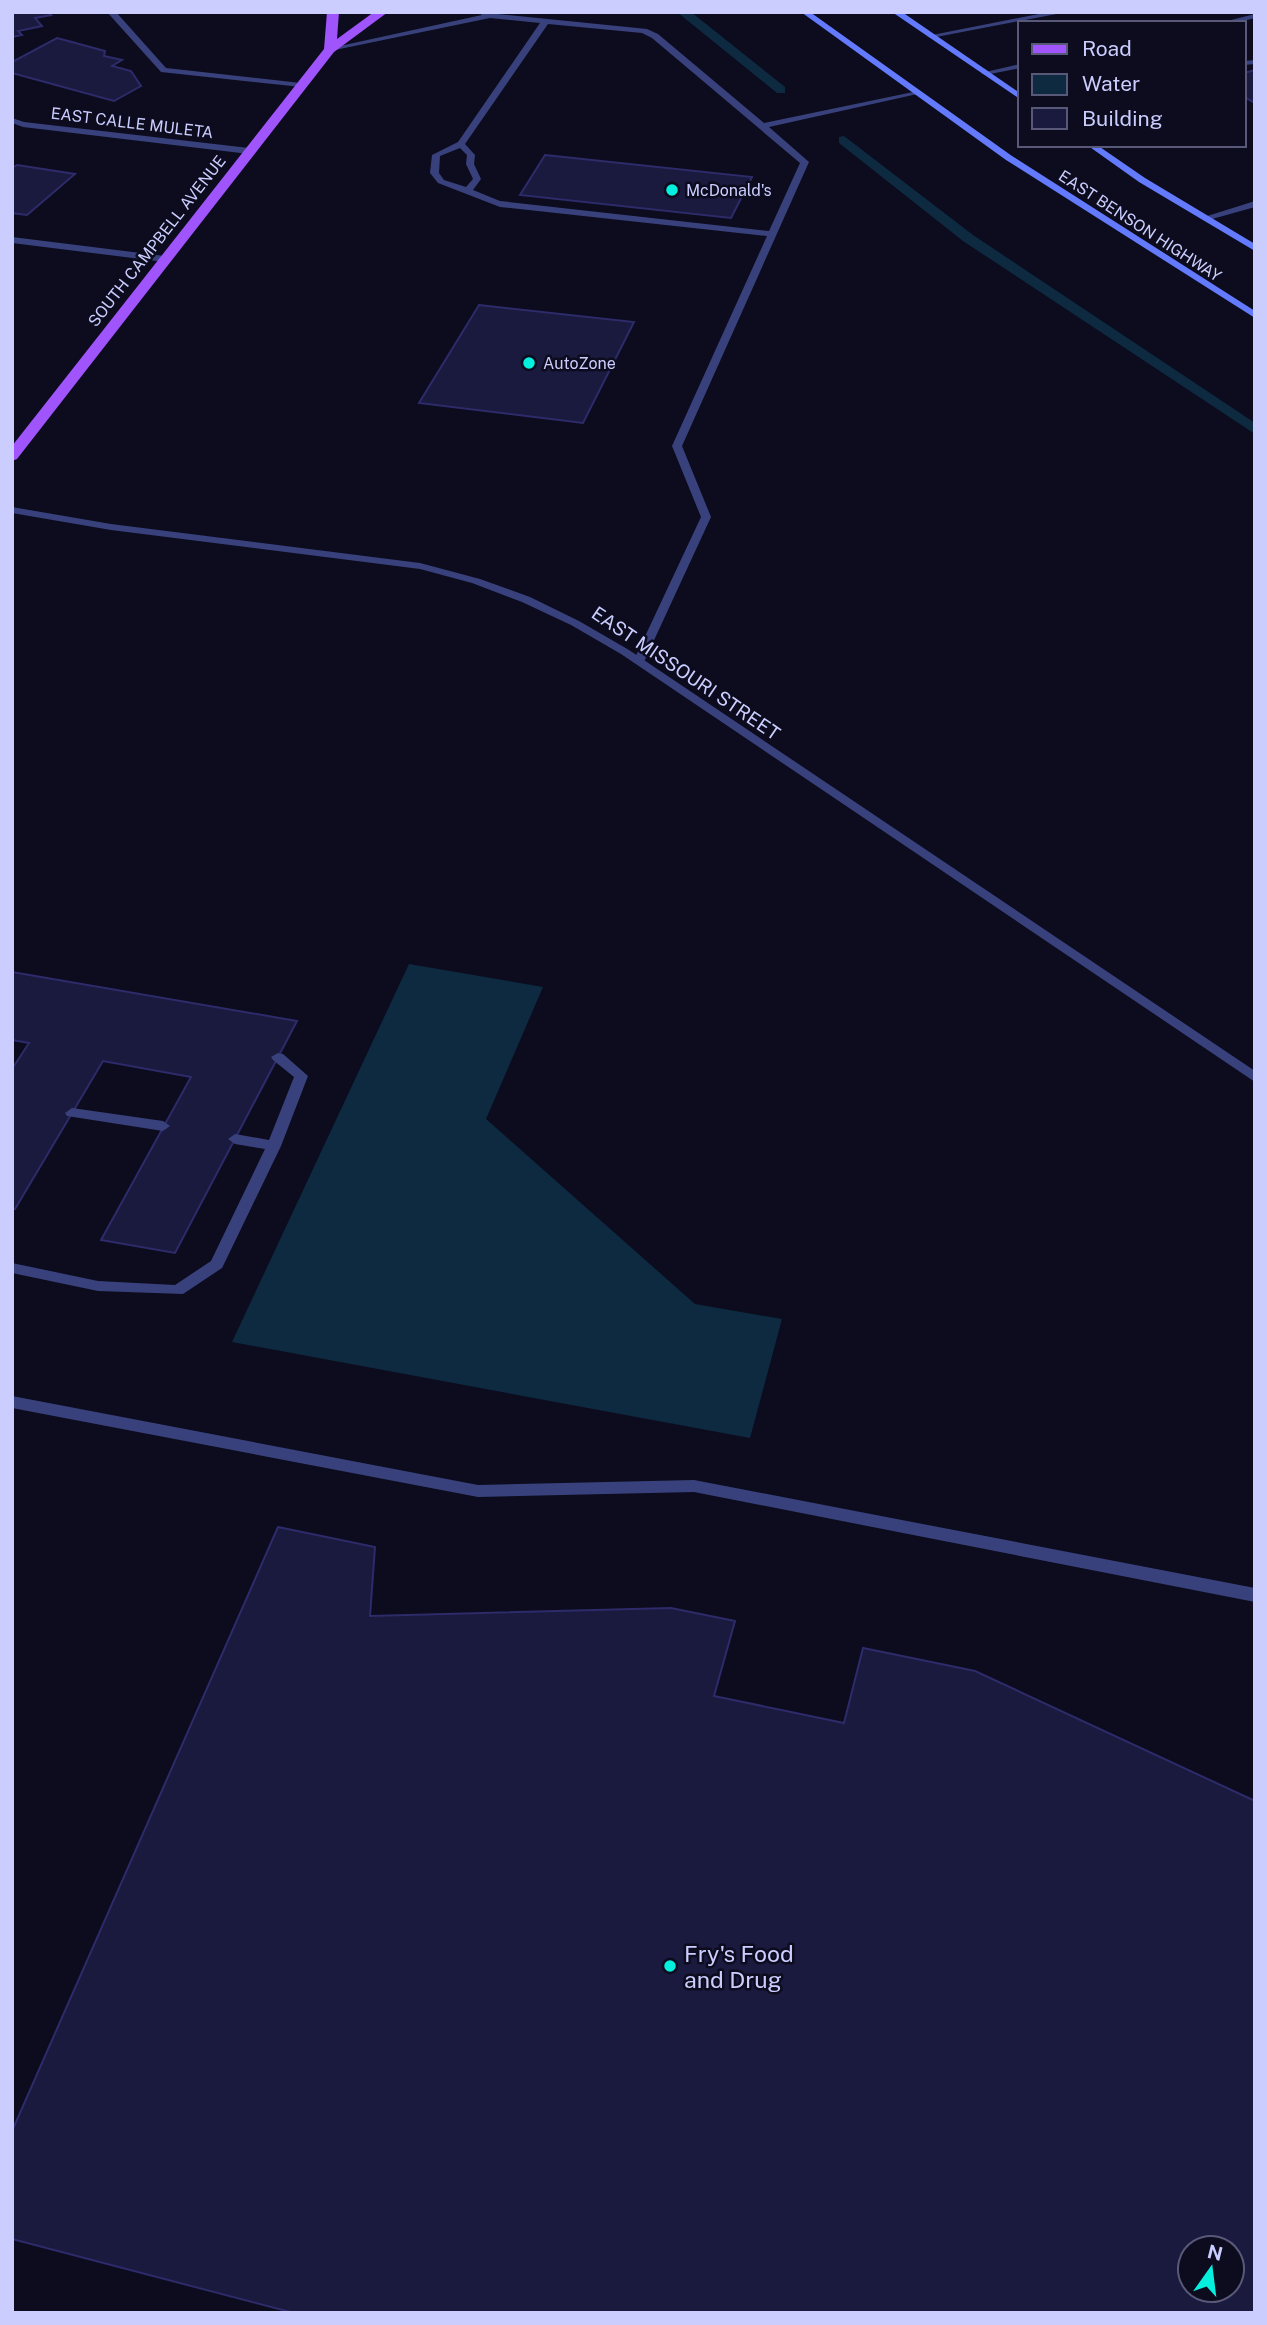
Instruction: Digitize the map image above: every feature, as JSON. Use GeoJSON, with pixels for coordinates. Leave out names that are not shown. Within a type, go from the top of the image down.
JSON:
{"type":"FeatureCollection","features":[{"type":"Feature","properties":{"kind":"main road"},"geometry":{"type":"LineString","coordinates":[[330,49],[332,12]]}},
{"type":"Feature","properties":{"kind":"main road","name":"SOUTH CAMPBELL AVENUE"},"geometry":{"type":"LineString","coordinates":[[12,456],[330,49],[382,12]]}},
{"type":"Feature","properties":{"kind":"main road","name":"EAST BENSON HIGHWAY"},"geometry":{"type":"LineString","coordinates":[[805,12],[1009,158],[1255,315]]}},
{"type":"Feature","properties":{"kind":"main road"},"geometry":{"type":"LineString","coordinates":[[896,12],[1018,96]]}},
{"type":"Feature","properties":{"kind":"main road"},"geometry":{"type":"LineString","coordinates":[[1094,147],[1255,248]]}},
{"type":"Feature","properties":{"kind":"street"},"geometry":{"type":"LineString","coordinates":[[111,12],[164,70],[301,85]]}},
{"type":"Feature","properties":{"kind":"street"},"geometry":{"type":"LineString","coordinates":[[931,36],[1063,12]]}},
{"type":"Feature","properties":{"kind":"street"},"geometry":{"type":"LineString","coordinates":[[330,49],[486,14],[644,31],[655,36],[805,162],[677,446],[706,517],[639,662]]}},
{"type":"Feature","properties":{"kind":"street"},"geometry":{"type":"LineString","coordinates":[[1232,21],[1255,16]]}},
{"type":"Feature","properties":{"kind":"street"},"geometry":{"type":"LineString","coordinates":[[546,21],[461,144],[436,155],[433,166],[436,177],[445,186],[468,190],[480,199],[500,204],[774,234]]}},
{"type":"Feature","properties":{"kind":"street"},"geometry":{"type":"LineString","coordinates":[[985,73],[1018,66]]}},
{"type":"Feature","properties":{"kind":"street"},"geometry":{"type":"LineString","coordinates":[[763,126],[918,93]]}},
{"type":"Feature","properties":{"kind":"street","name":"EAST CALLE MULETA"},"geometry":{"type":"LineString","coordinates":[[12,120],[23,124],[249,151]]}},
{"type":"Feature","properties":{"kind":"street"},"geometry":{"type":"LineString","coordinates":[[461,144],[471,155],[470,164],[477,179],[468,190]]}},
{"type":"Feature","properties":{"kind":"street"},"geometry":{"type":"LineString","coordinates":[[1205,218],[1255,204]]}},
{"type":"Feature","properties":{"kind":"street"},"geometry":{"type":"LineString","coordinates":[[12,240],[165,259]]}},
{"type":"Feature","properties":{"kind":"street","name":"EAST MISSOURI STREET"},"geometry":{"type":"LineString","coordinates":[[12,510],[111,527],[420,566],[468,577],[537,602],[575,621],[639,662],[1255,1079]]}},
{"type":"Feature","properties":{"kind":"street"},"geometry":{"type":"LineString","coordinates":[[12,1268],[98,1286],[178,1290],[217,1264],[274,1146],[301,1076],[278,1057]]}},
{"type":"Feature","properties":{"kind":"street"},"geometry":{"type":"LineString","coordinates":[[72,1113],[163,1126]]}},
{"type":"Feature","properties":{"kind":"street"},"geometry":{"type":"LineString","coordinates":[[235,1139],[274,1146]]}},
{"type":"Feature","properties":{"kind":"street"},"geometry":{"type":"LineString","coordinates":[[12,1402],[478,1491],[694,1486],[1255,1595]]}},
{"type":"Feature","properties":{"kind":"water"},"geometry":{"type":"Polygon","coordinates":[[[409,964],[543,987],[486,1119],[695,1304],[782,1319],[750,1438],[232,1342],[409,964]]]}},
{"type":"Feature","properties":{"kind":"building"},"geometry":{"type":"Polygon","coordinates":[[[12,12],[48,12],[51,15],[35,18],[42,26],[18,31],[22,35],[12,37],[12,12]]]}},
{"type":"Feature","properties":{"kind":"building"},"geometry":{"type":"Polygon","coordinates":[[[57,38],[105,51],[104,56],[122,60],[112,66],[131,71],[141,86],[114,101],[12,73],[12,62],[57,38]]]}},
{"type":"Feature","properties":{"kind":"building"},"geometry":{"type":"Polygon","coordinates":[[[1255,70],[1255,103],[1246,98],[1246,72],[1255,70]]]}},
{"type":"Feature","properties":{"kind":"building"},"geometry":{"type":"Polygon","coordinates":[[[545,155],[752,177],[731,218],[520,195],[545,155]]]}},
{"type":"Feature","properties":{"kind":"building"},"geometry":{"type":"Polygon","coordinates":[[[17,165],[75,174],[27,215],[12,213],[12,168],[17,165]]]}},
{"type":"Feature","properties":{"kind":"building","name":"AutoZone"},"geometry":{"type":"Polygon","coordinates":[[[479,305],[634,322],[583,423],[419,403],[479,305]]]}},
{"type":"Feature","properties":{"kind":"building"},"geometry":{"type":"Polygon","coordinates":[[[12,972],[297,1021],[175,1253],[101,1240],[191,1077],[103,1061],[15,1209],[12,1209],[12,1069],[29,1043],[12,1040],[12,972]]]}},
{"type":"Feature","properties":{"kind":"building","name":"Fry's Food and Drug"},"geometry":{"type":"Polygon","coordinates":[[[278,1527],[375,1547],[370,1616],[671,1608],[735,1621],[714,1696],[844,1723],[863,1648],[975,1671],[1255,1801],[1255,2313],[294,2313],[12,2239],[12,2131],[278,1527]]]}},
{"type":"Feature","properties":{"kind":"waterway"},"geometry":{"type":"LineString","coordinates":[[683,12],[781,90]]}},
{"type":"Feature","properties":{"kind":"waterway"},"geometry":{"type":"LineString","coordinates":[[844,140],[968,238],[1255,430]]}},
{"type":"Feature","properties":{"kind":"place","name":"McDonald's"},"geometry":{"type":"Point","coordinates":[672,190]}},
{"type":"Feature","properties":{"kind":"place","name":"AutoZone"},"geometry":{"type":"Point","coordinates":[529,363]}},
{"type":"Feature","properties":{"kind":"place","name":"Fry's Food and Drug"},"geometry":{"type":"Point","coordinates":[670,1966]}}]}
